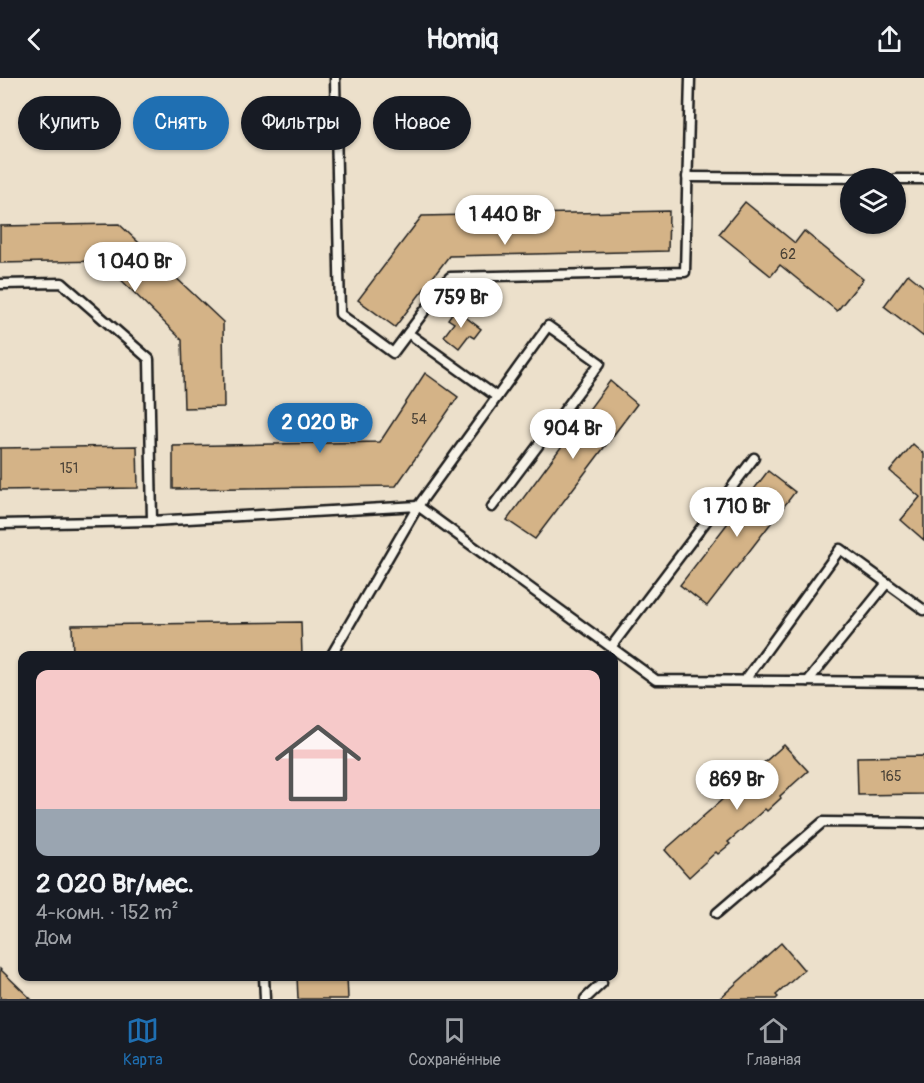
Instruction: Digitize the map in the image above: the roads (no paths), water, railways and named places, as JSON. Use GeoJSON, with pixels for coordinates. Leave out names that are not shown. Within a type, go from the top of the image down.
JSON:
{"type":"FeatureCollection","features":[{"type":"Feature","properties":{"kind":"lane"},"geometry":{"type":"LineString","coordinates":[[335,78],[340,314],[393,353],[450,277],[685,272],[690,78]]}},
{"type":"Feature","properties":{"kind":"lane"},"geometry":{"type":"LineString","coordinates":[[687,177],[840,178]]}},
{"type":"Feature","properties":{"kind":"lane"},"geometry":{"type":"LineString","coordinates":[[906,179],[924,179]]}},
{"type":"Feature","properties":{"kind":"lane"},"geometry":{"type":"LineString","coordinates":[[0,284],[62,283],[149,359],[152,521]]}},
{"type":"Feature","properties":{"kind":"lane"},"geometry":{"type":"LineString","coordinates":[[334,651],[418,506],[548,326],[600,363],[492,507]]}},
{"type":"Feature","properties":{"kind":"lane"},"geometry":{"type":"LineString","coordinates":[[408,333],[497,397]]}},
{"type":"Feature","properties":{"kind":"lane"},"geometry":{"type":"LineString","coordinates":[[611,647],[754,458]]}},
{"type":"Feature","properties":{"kind":"lane"},"geometry":{"type":"LineString","coordinates":[[0,524],[152,521],[418,506],[616,651]]}},
{"type":"Feature","properties":{"kind":"lane"},"geometry":{"type":"LineString","coordinates":[[745,680],[840,549],[924,610]]}},
{"type":"Feature","properties":{"kind":"lane"},"geometry":{"type":"LineString","coordinates":[[808,681],[887,584]]}},
{"type":"Feature","properties":{"kind":"lane"},"geometry":{"type":"LineString","coordinates":[[618,652],[656,680],[924,682]]}},
{"type":"Feature","properties":{"kind":"lane"},"geometry":{"type":"LineString","coordinates":[[717,913],[823,822],[924,823]]}},
{"type":"Feature","properties":{"kind":"lane"},"geometry":{"type":"LineString","coordinates":[[264,981],[265,999]]}},
{"type":"Feature","properties":{"kind":"lane"},"geometry":{"type":"LineString","coordinates":[[585,999],[602,983]]}}]}
